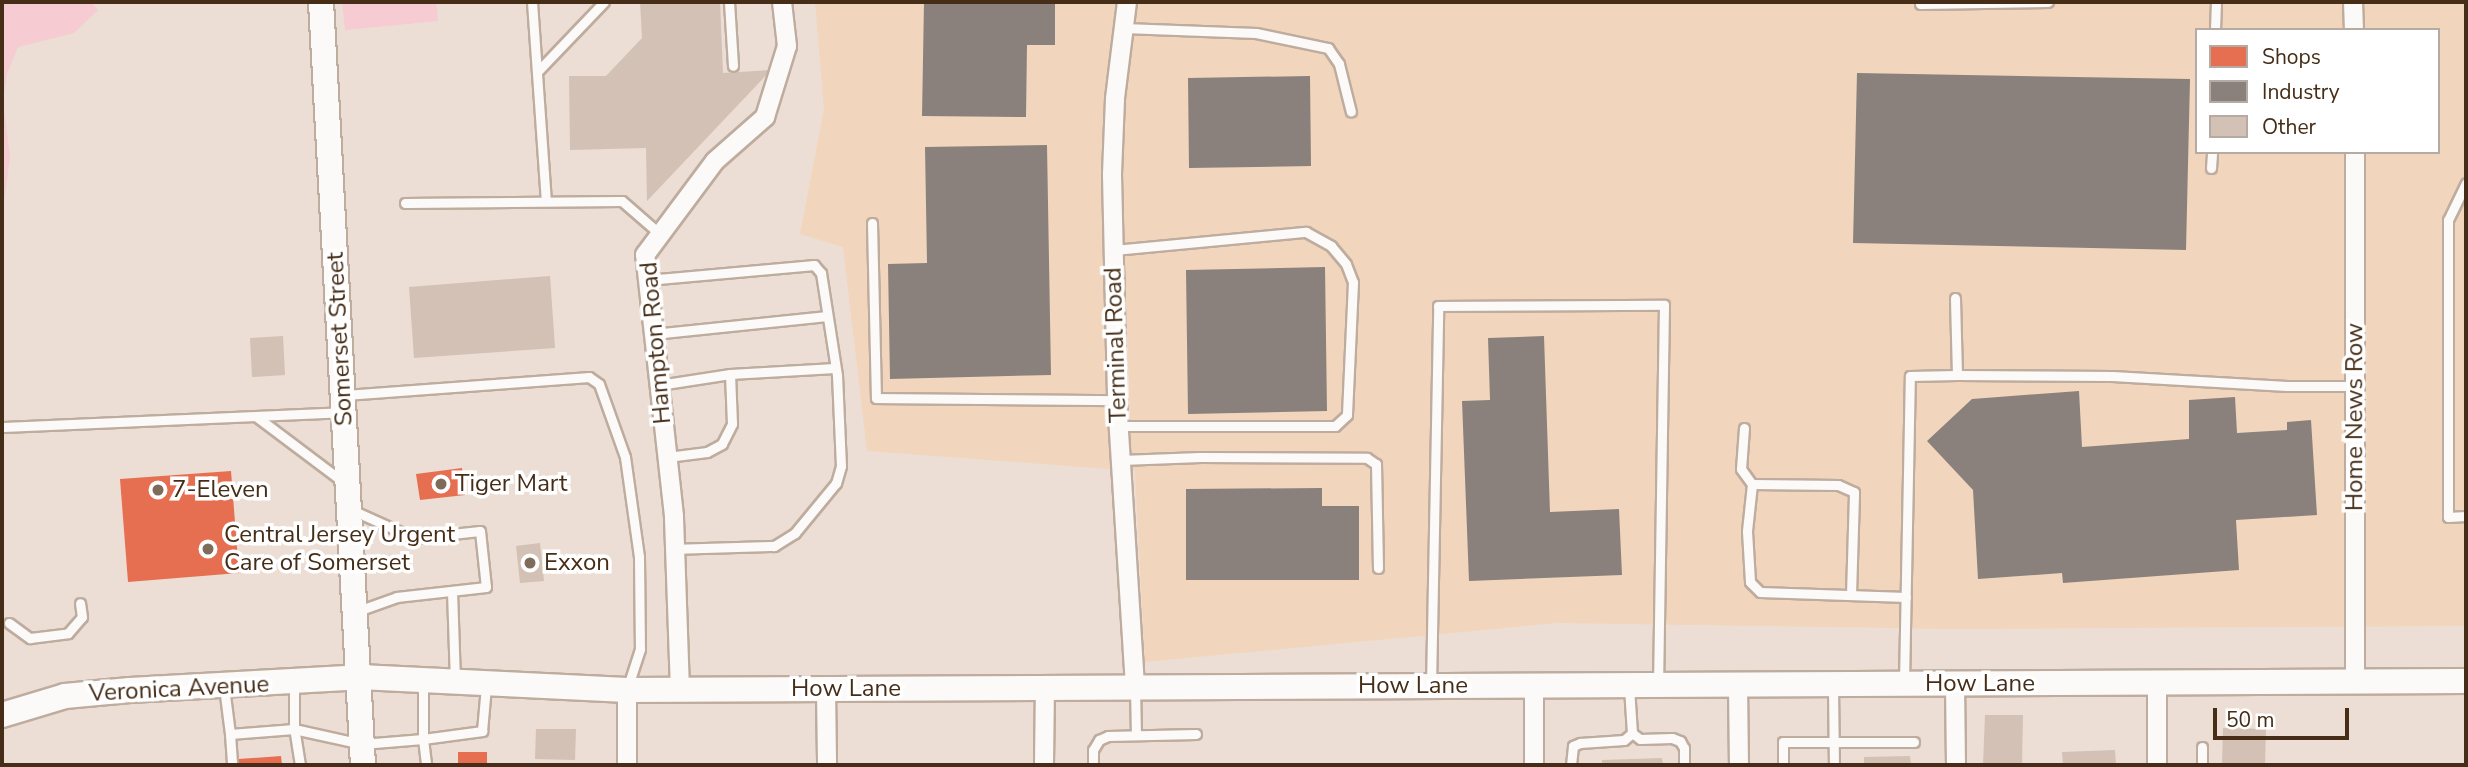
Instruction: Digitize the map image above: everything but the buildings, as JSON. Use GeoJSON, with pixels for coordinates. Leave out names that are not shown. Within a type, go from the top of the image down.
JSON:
{"type":"FeatureCollection","features":[{"type":"Feature","properties":{"kind":"main road","name":"Somerset Street"},"geometry":{"type":"LineString","coordinates":[[321,2],[360,677],[362,755]]}},
{"type":"Feature","properties":{"kind":"main road","name":"How Lane"},"geometry":{"type":"LineString","coordinates":[[360,677],[627,690],[2466,681]]}},
{"type":"Feature","properties":{"kind":"main road","name":"Veronica Avenue"},"geometry":{"type":"LineString","coordinates":[[2,715],[65,696],[360,677]]}},
{"type":"Feature","properties":{"kind":"street","name":"Hampton Road"},"geometry":{"type":"LineString","coordinates":[[680,690],[675,549],[645,255],[715,161],[765,117],[787,46],[782,2]]}},
{"type":"Feature","properties":{"kind":"street","name":"Terminal Road"},"geometry":{"type":"LineString","coordinates":[[1127,2],[1112,162],[1118,426],[1135,688]]}},
{"type":"Feature","properties":{"kind":"street"},"geometry":{"type":"LineString","coordinates":[[2353,2],[2354,28]]}},
{"type":"Feature","properties":{"kind":"street","name":"Home News Row"},"geometry":{"type":"LineString","coordinates":[[2355,154],[2355,682]]}},
{"type":"Feature","properties":{"kind":"street"},"geometry":{"type":"LineString","coordinates":[[2157,683],[2158,765]]}},
{"type":"Feature","properties":{"kind":"street"},"geometry":{"type":"LineString","coordinates":[[1955,684],[1956,765]]}},
{"type":"Feature","properties":{"kind":"street"},"geometry":{"type":"LineString","coordinates":[[1738,685],[1739,765]]}},
{"type":"Feature","properties":{"kind":"street"},"geometry":{"type":"LineString","coordinates":[[1534,686],[1534,765]]}},
{"type":"Feature","properties":{"kind":"street"},"geometry":{"type":"LineString","coordinates":[[1044,765],[1045,688]]}},
{"type":"Feature","properties":{"kind":"street"},"geometry":{"type":"LineString","coordinates":[[826,689],[827,765]]}},
{"type":"Feature","properties":{"kind":"street"},"geometry":{"type":"LineString","coordinates":[[627,690],[627,765]]}},
{"type":"Feature","properties":{"kind":"lane"},"geometry":{"type":"LineString","coordinates":[[532,2],[546,200]]}},
{"type":"Feature","properties":{"kind":"lane"},"geometry":{"type":"LineString","coordinates":[[537,72],[604,2]]}},
{"type":"Feature","properties":{"kind":"lane"},"geometry":{"type":"LineString","coordinates":[[729,2],[733,66]]}},
{"type":"Feature","properties":{"kind":"lane"},"geometry":{"type":"LineString","coordinates":[[1920,4],[2048,2]]}},
{"type":"Feature","properties":{"kind":"lane"},"geometry":{"type":"LineString","coordinates":[[2215,28],[2216,2]]}},
{"type":"Feature","properties":{"kind":"lane"},"geometry":{"type":"LineString","coordinates":[[1124,28],[1256,33],[1328,48],[1339,64],[1350,112]]}},
{"type":"Feature","properties":{"kind":"lane"},"geometry":{"type":"LineString","coordinates":[[2211,168],[2212,154]]}},
{"type":"Feature","properties":{"kind":"lane"},"geometry":{"type":"LineString","coordinates":[[2466,183],[2448,220],[2448,517],[2466,516]]}},
{"type":"Feature","properties":{"kind":"lane"},"geometry":{"type":"LineString","coordinates":[[405,203],[622,201],[660,234]]}},
{"type":"Feature","properties":{"kind":"lane"},"geometry":{"type":"LineString","coordinates":[[872,223],[876,398],[1117,400]]}},
{"type":"Feature","properties":{"kind":"lane"},"geometry":{"type":"LineString","coordinates":[[1114,250],[1306,232],[1331,246],[1346,264],[1353,282],[1347,415],[1335,426],[1118,426]]}},
{"type":"Feature","properties":{"kind":"lane"},"geometry":{"type":"LineString","coordinates":[[647,281],[814,265],[821,274],[835,368],[841,466],[836,483],[795,533],[775,547],[675,549]]}},
{"type":"Feature","properties":{"kind":"lane"},"geometry":{"type":"LineString","coordinates":[[1955,298],[1957,375]]}},
{"type":"Feature","properties":{"kind":"lane"},"geometry":{"type":"LineString","coordinates":[[1431,686],[1438,306],[1664,306],[1658,685]]}},
{"type":"Feature","properties":{"kind":"lane"},"geometry":{"type":"LineString","coordinates":[[653,334],[827,316]]}},
{"type":"Feature","properties":{"kind":"lane"},"geometry":{"type":"LineString","coordinates":[[659,385],[730,374],[835,368]]}},
{"type":"Feature","properties":{"kind":"lane"},"geometry":{"type":"LineString","coordinates":[[667,457],[707,452],[722,444],[732,424],[730,374]]}},
{"type":"Feature","properties":{"kind":"lane"},"geometry":{"type":"LineString","coordinates":[[1904,684],[1910,376],[2112,376],[2287,386],[2355,386]]}},
{"type":"Feature","properties":{"kind":"lane"},"geometry":{"type":"LineString","coordinates":[[2,427],[257,416],[589,377],[599,384],[625,457],[639,557],[640,649],[627,690]]}},
{"type":"Feature","properties":{"kind":"lane"},"geometry":{"type":"LineString","coordinates":[[257,416],[349,498],[414,538],[480,531],[486,587],[397,597],[356,611]]}},
{"type":"Feature","properties":{"kind":"lane"},"geometry":{"type":"LineString","coordinates":[[1744,428],[1741,469],[1752,484],[1747,531],[1750,582],[1760,592],[1906,597]]}},
{"type":"Feature","properties":{"kind":"lane"},"geometry":{"type":"LineString","coordinates":[[1121,460],[1200,457],[1367,458],[1376,464],[1378,568]]}},
{"type":"Feature","properties":{"kind":"lane"},"geometry":{"type":"LineString","coordinates":[[1752,484],[1838,485],[1854,492],[1851,595]]}},
{"type":"Feature","properties":{"kind":"lane"},"geometry":{"type":"LineString","coordinates":[[452,591],[455,682]]}},
{"type":"Feature","properties":{"kind":"lane"},"geometry":{"type":"LineString","coordinates":[[9,623],[30,638],[68,633],[82,617],[80,603]]}},
{"type":"Feature","properties":{"kind":"lane"},"geometry":{"type":"LineString","coordinates":[[423,681],[426,765]]}},
{"type":"Feature","properties":{"kind":"lane"},"geometry":{"type":"LineString","coordinates":[[294,682],[294,729],[300,765]]}},
{"type":"Feature","properties":{"kind":"lane"},"geometry":{"type":"LineString","coordinates":[[230,734],[294,729],[362,755],[423,739],[482,731],[486,684]]}},
{"type":"Feature","properties":{"kind":"lane"},"geometry":{"type":"LineString","coordinates":[[1833,684],[1834,765]]}},
{"type":"Feature","properties":{"kind":"lane"},"geometry":{"type":"LineString","coordinates":[[1628,685],[1632,733],[1640,739],[1672,738],[1680,741],[1684,765]]}},
{"type":"Feature","properties":{"kind":"lane"},"geometry":{"type":"LineString","coordinates":[[223,687],[232,765]]}},
{"type":"Feature","properties":{"kind":"lane"},"geometry":{"type":"LineString","coordinates":[[1135,688],[1136,735]]}},
{"type":"Feature","properties":{"kind":"lane"},"geometry":{"type":"LineString","coordinates":[[1571,765],[1573,746],[1580,743],[1624,740],[1632,733]]}},
{"type":"Feature","properties":{"kind":"lane"},"geometry":{"type":"LineString","coordinates":[[1093,765],[1093,750],[1098,740],[1108,736],[1196,734]]}},
{"type":"Feature","properties":{"kind":"lane"},"geometry":{"type":"LineString","coordinates":[[1783,765],[1783,742],[1914,742]]}},
{"type":"Feature","properties":{"kind":"lane"},"geometry":{"type":"LineString","coordinates":[[2202,747],[2202,765]]}},
{"type":"Feature","properties":{"kind":"shaded area"},"geometry":{"type":"Polygon","coordinates":[[[2,2],[91,2],[98,10],[74,33],[18,47],[7,74],[3,101],[10,157],[2,217],[2,2]]]}},
{"type":"Feature","properties":{"kind":"shaded area"},"geometry":{"type":"Polygon","coordinates":[[[342,2],[436,2],[438,21],[345,30],[342,2]]]}},
{"type":"Feature","properties":{"kind":"shaded area"},"geometry":{"type":"Polygon","coordinates":[[[815,2],[2466,2],[2466,626],[1957,629],[1557,623],[1145,662],[1135,471],[867,451],[843,247],[800,234],[824,109],[815,2]]]}},
{"type":"Feature","properties":{"kind":"place","name":"Tiger Mart"},"geometry":{"type":"Point","coordinates":[441,484]}},
{"type":"Feature","properties":{"kind":"place","name":"7-Eleven"},"geometry":{"type":"Point","coordinates":[158,490]}},
{"type":"Feature","properties":{"kind":"place","name":"Central Jersey Urgent Care of Somerset"},"geometry":{"type":"Point","coordinates":[208,549]}},
{"type":"Feature","properties":{"kind":"place","name":"Exxon"},"geometry":{"type":"Point","coordinates":[530,563]}}]}
